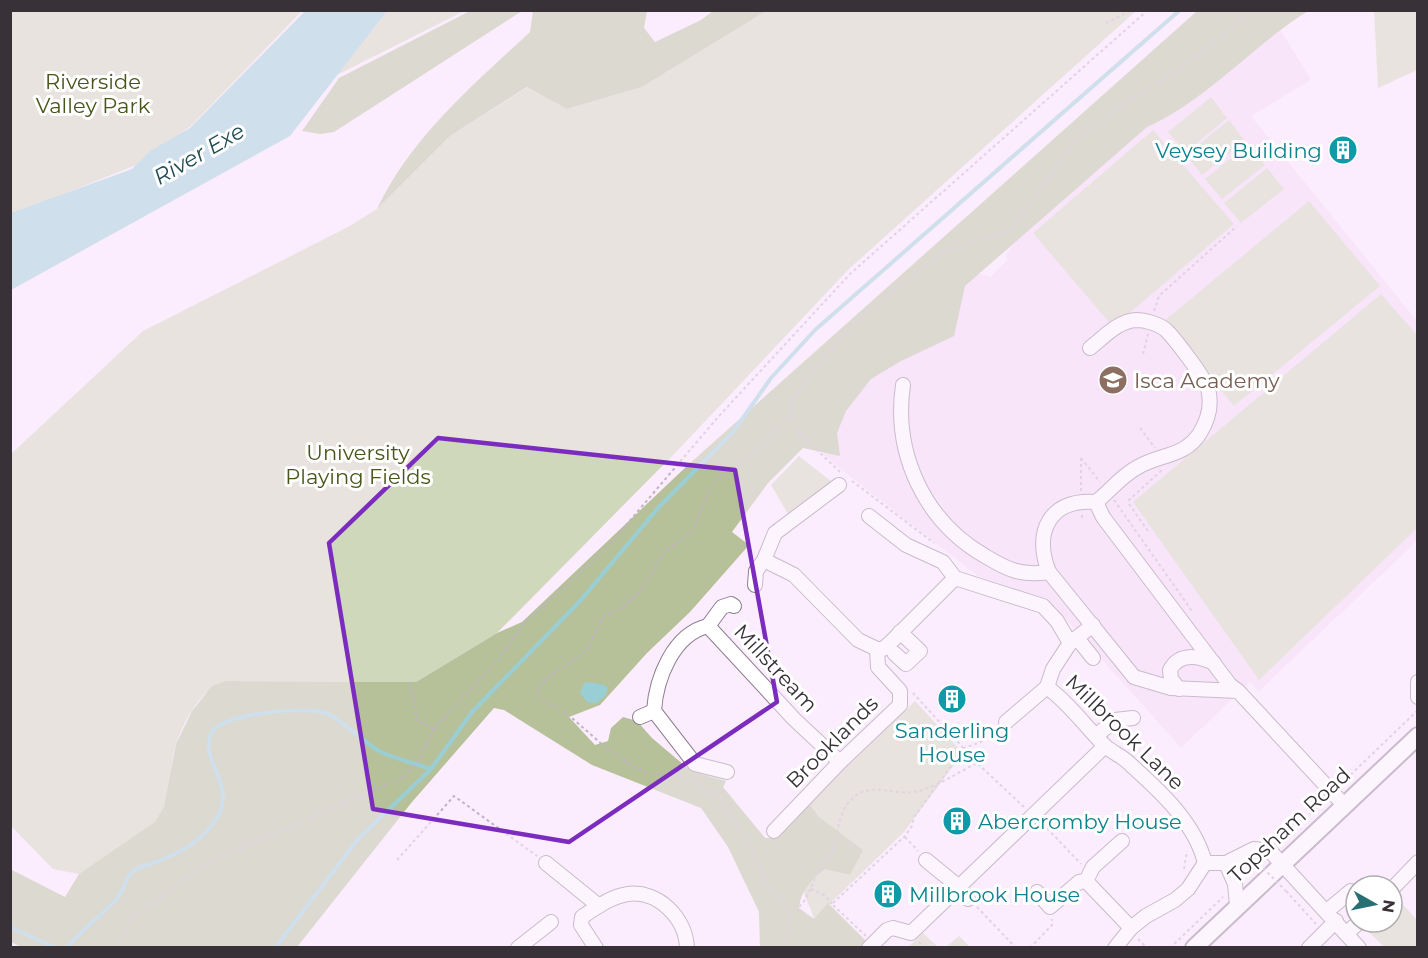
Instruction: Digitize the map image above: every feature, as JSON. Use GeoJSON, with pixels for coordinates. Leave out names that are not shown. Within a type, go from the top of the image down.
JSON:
{"type":"FeatureCollection","features":[{"type":"Feature","properties":{"kind":"main road","name":"Topsham Road"},"geometry":{"type":"LineString","coordinates":[[1194,948],[1282,863],[1338,798],[1418,736]]}},
{"type":"Feature","properties":{"kind":"street"},"geometry":{"type":"LineString","coordinates":[[1090,348],[1117,325],[1136,320],[1150,322],[1166,330],[1208,386],[1210,399],[1208,417],[1200,434],[1177,454],[1137,467],[1096,502],[1082,501],[1065,504],[1051,518],[1043,535],[1042,555],[1049,572],[1134,676],[1179,689],[1239,693]]}},
{"type":"Feature","properties":{"kind":"street"},"geometry":{"type":"LineString","coordinates":[[903,385],[900,410],[908,457],[915,479],[943,525],[969,547],[1004,567],[1028,575],[1049,572]]}},
{"type":"Feature","properties":{"kind":"street"},"geometry":{"type":"LineString","coordinates":[[755,585],[756,571],[764,560],[774,533],[839,485]]}},
{"type":"Feature","properties":{"kind":"street"},"geometry":{"type":"LineString","coordinates":[[1096,502],[1103,517],[1239,693],[1338,798]]}},
{"type":"Feature","properties":{"kind":"street"},"geometry":{"type":"LineString","coordinates":[[764,560],[794,575],[858,640],[877,649],[883,649],[955,578],[943,562],[906,545],[869,516]]}},
{"type":"Feature","properties":{"kind":"street","name":"Millbrook Lane"},"geometry":{"type":"LineString","coordinates":[[955,578],[1043,606],[1058,621],[1073,640],[1053,669],[1047,687],[1065,701],[1101,741],[1131,764],[1187,823],[1200,844],[1205,863]]}},
{"type":"Feature","properties":{"kind":"street","name":"Millstream"},"geometry":{"type":"LineString","coordinates":[[654,711],[656,688],[662,670],[693,631],[708,626],[722,607],[731,604],[734,606]]}},
{"type":"Feature","properties":{"kind":"street"},"geometry":{"type":"LineString","coordinates":[[1093,625],[1073,640],[1093,658]]}},
{"type":"Feature","properties":{"kind":"street","name":"Millstream"},"geometry":{"type":"LineString","coordinates":[[708,626],[794,719],[840,762]]}},
{"type":"Feature","properties":{"kind":"street"},"geometry":{"type":"LineString","coordinates":[[894,653],[906,664],[921,651],[900,632]]}},
{"type":"Feature","properties":{"kind":"street","name":"Brooklands"},"geometry":{"type":"LineString","coordinates":[[774,831],[840,762],[900,705],[902,696],[896,685],[878,667],[877,649]]}},
{"type":"Feature","properties":{"kind":"street"},"geometry":{"type":"LineString","coordinates":[[1179,689],[1171,680],[1170,670],[1180,659],[1192,656],[1215,663]]}},
{"type":"Feature","properties":{"kind":"street"},"geometry":{"type":"LineString","coordinates":[[1418,682],[1418,697]]}},
{"type":"Feature","properties":{"kind":"street"},"geometry":{"type":"LineString","coordinates":[[1006,722],[1047,687]]}},
{"type":"Feature","properties":{"kind":"street"},"geometry":{"type":"LineString","coordinates":[[640,717],[654,711],[695,764],[727,772]]}},
{"type":"Feature","properties":{"kind":"street"},"geometry":{"type":"LineString","coordinates":[[869,948],[887,930],[893,928],[911,933],[1094,757],[1101,741],[1115,720],[1133,718]]}},
{"type":"Feature","properties":{"kind":"street"},"geometry":{"type":"LineString","coordinates":[[1037,892],[1050,907],[1088,877],[1122,842]]}},
{"type":"Feature","properties":{"kind":"street"},"geometry":{"type":"LineString","coordinates":[[1115,948],[1131,928],[1152,911],[1182,895],[1205,863],[1226,863],[1259,849],[1270,851],[1344,931]]}},
{"type":"Feature","properties":{"kind":"street"},"geometry":{"type":"LineString","coordinates":[[541,860],[599,906]]}},
{"type":"Feature","properties":{"kind":"street"},"geometry":{"type":"LineString","coordinates":[[926,860],[959,888],[968,899]]}},
{"type":"Feature","properties":{"kind":"street"},"geometry":{"type":"LineString","coordinates":[[1404,877],[1418,862]]}},
{"type":"Feature","properties":{"kind":"street"},"geometry":{"type":"LineString","coordinates":[[1226,863],[1233,879],[1237,905]]}},
{"type":"Feature","properties":{"kind":"street"},"geometry":{"type":"LineString","coordinates":[[1088,877],[1131,928]]}},
{"type":"Feature","properties":{"kind":"street"},"geometry":{"type":"LineString","coordinates":[[596,948],[580,925],[582,918],[599,906],[626,894],[637,894],[660,902],[679,920],[687,948]]}},
{"type":"Feature","properties":{"kind":"street"},"geometry":{"type":"LineString","coordinates":[[1309,948],[1323,933],[1344,900]]}},
{"type":"Feature","properties":{"kind":"street"},"geometry":{"type":"LineString","coordinates":[[518,948],[551,922]]}},
{"type":"Feature","properties":{"kind":"street"},"geometry":{"type":"LineString","coordinates":[[1346,934],[1359,948]]}},
{"type":"Feature","properties":{"kind":"path"},"geometry":{"type":"LineString","coordinates":[[1106,23],[1132,10]]}},
{"type":"Feature","properties":{"kind":"path"},"geometry":{"type":"LineString","coordinates":[[122,948],[124,931],[130,920],[201,866],[405,776],[417,763],[434,729],[498,660],[524,623],[604,551],[718,416],[850,274],[1148,10]]}},
{"type":"Feature","properties":{"kind":"path"},"geometry":{"type":"LineString","coordinates":[[935,544],[843,476],[799,433],[791,414],[792,402],[797,393],[850,326],[875,303],[942,252],[1010,230],[1072,145],[1111,113],[1179,69],[1255,10]]}},
{"type":"Feature","properties":{"kind":"path"},"geometry":{"type":"LineString","coordinates":[[1143,354],[1159,296],[1237,226]]}},
{"type":"Feature","properties":{"kind":"path"},"geometry":{"type":"LineString","coordinates":[[1140,428],[1157,451],[1163,472],[1130,500],[1129,504],[1148,531]]}},
{"type":"Feature","properties":{"kind":"path"},"geometry":{"type":"LineString","coordinates":[[1081,458],[1108,492],[1194,614]]}},
{"type":"Feature","properties":{"kind":"path"},"geometry":{"type":"LineString","coordinates":[[410,682],[417,720],[434,729]]}},
{"type":"Feature","properties":{"kind":"path"},"geometry":{"type":"LineString","coordinates":[[896,685],[900,682],[915,694],[977,763],[1035,815],[1088,877]]}},
{"type":"Feature","properties":{"kind":"path"},"geometry":{"type":"LineString","coordinates":[[1291,819],[1302,821],[1338,798],[1418,710]]}},
{"type":"Feature","properties":{"kind":"path"},"geometry":{"type":"LineString","coordinates":[[832,904],[905,836],[912,826],[914,817],[964,748],[981,742],[1006,722]]}},
{"type":"Feature","properties":{"kind":"path"},"geometry":{"type":"LineString","coordinates":[[789,913],[799,909],[811,889],[831,854],[846,807],[856,796],[879,788],[915,792],[936,786],[977,763]]}},
{"type":"Feature","properties":{"kind":"path"},"geometry":{"type":"LineString","coordinates":[[397,860],[454,796],[541,860]]}},
{"type":"Feature","properties":{"kind":"path"},"geometry":{"type":"LineString","coordinates":[[1296,821],[1257,862],[1323,933]]}},
{"type":"Feature","properties":{"kind":"path"},"geometry":{"type":"LineString","coordinates":[[905,836],[910,843]]}},
{"type":"Feature","properties":{"kind":"path"},"geometry":{"type":"LineString","coordinates":[[1181,876],[1185,868],[1187,849]]}},
{"type":"Feature","properties":{"kind":"path"},"geometry":{"type":"LineString","coordinates":[[1170,948],[1225,895],[1228,882],[1233,879]]}},
{"type":"Feature","properties":{"kind":"path"},"geometry":{"type":"LineString","coordinates":[[811,889],[824,895],[862,932]]}},
{"type":"Feature","properties":{"kind":"path"},"geometry":{"type":"LineString","coordinates":[[968,899],[1016,948]]}},
{"type":"Feature","properties":{"kind":"path"},"geometry":{"type":"LineString","coordinates":[[1030,948],[1052,925],[1050,907]]}},
{"type":"Feature","properties":{"kind":"highlighted area"},"geometry":{"type":"Polygon","coordinates":[[[438,438],[735,470],[777,702],[569,842],[373,809],[329,543],[438,438]]]}},
{"type":"Feature","properties":{"kind":"shaded area","name":"Isca Academy"},"geometry":{"type":"Polygon","coordinates":[[[1270,12],[1311,80],[1251,116],[1417,321],[1417,541],[1259,691],[1250,682],[1181,748],[1048,599],[978,576],[834,464],[801,431],[973,272],[991,277],[1007,260],[1006,255],[1026,222],[1270,12]]]}},
{"type":"Feature","properties":{"kind":"green space","name":"Riverside Valley Park"},"geometry":{"type":"Polygon","coordinates":[[[11,11],[302,11],[191,126],[136,165],[11,215],[11,11]]]}},
{"type":"Feature","properties":{"kind":"green space"},"geometry":{"type":"Polygon","coordinates":[[[387,11],[464,11],[337,75],[387,11]]]}},
{"type":"Feature","properties":{"kind":"green space"},"geometry":{"type":"Polygon","coordinates":[[[470,11],[522,11],[334,132],[320,134],[302,131],[339,78],[470,11]]]}},
{"type":"Feature","properties":{"kind":"green space"},"geometry":{"type":"Polygon","coordinates":[[[533,11],[647,11],[644,28],[655,42],[701,20],[713,11],[766,11],[642,87],[567,109],[527,87],[450,136],[377,209],[407,158],[425,135],[466,92],[530,32],[533,11]]]}},
{"type":"Feature","properties":{"kind":"green space","name":"University Playing Fields"},"geometry":{"type":"Polygon","coordinates":[[[766,11],[1136,11],[849,269],[677,451],[497,633],[416,682],[226,681],[217,685],[201,698],[184,725],[176,744],[168,796],[161,815],[155,823],[129,843],[79,874],[53,869],[11,826],[10,455],[143,331],[348,227],[377,209],[450,136],[528,87],[567,109],[642,87],[766,11]]]}},
{"type":"Feature","properties":{"kind":"green space"},"geometry":{"type":"Polygon","coordinates":[[[1197,11],[1308,11],[1287,25],[1210,88],[1169,116],[1147,127],[965,286],[954,336],[901,361],[871,379],[846,411],[837,433],[840,456],[803,448],[768,483],[732,532],[749,545],[690,612],[647,653],[600,705],[569,717],[595,745],[608,741],[611,728],[623,717],[637,721],[652,738],[691,771],[726,781],[723,787],[765,838],[773,838],[810,805],[819,817],[863,850],[850,875],[825,869],[815,877],[804,891],[799,908],[814,919],[828,903],[869,944],[865,947],[760,947],[759,912],[728,847],[701,808],[592,765],[504,710],[494,708],[412,802],[297,947],[21,947],[11,942],[10,869],[65,897],[79,874],[155,822],[164,807],[176,744],[192,711],[212,686],[226,681],[416,682],[497,633],[522,622],[688,465],[1197,11]]]}},
{"type":"Feature","properties":{"kind":"green space"},"geometry":{"type":"Polygon","coordinates":[[[1374,11],[1417,11],[1417,70],[1378,88],[1374,11]]]}},
{"type":"Feature","properties":{"kind":"green space"},"geometry":{"type":"Polygon","coordinates":[[[1211,97],[1227,118],[1185,153],[1168,132],[1211,97]]]}},
{"type":"Feature","properties":{"kind":"green space"},"geometry":{"type":"Polygon","coordinates":[[[1229,120],[1245,141],[1202,175],[1186,155],[1229,120]]]}},
{"type":"Feature","properties":{"kind":"green space"},"geometry":{"type":"Polygon","coordinates":[[[1153,130],[1234,224],[1113,327],[1033,233],[1153,130]]]}},
{"type":"Feature","properties":{"kind":"green space"},"geometry":{"type":"Polygon","coordinates":[[[1248,144],[1265,165],[1222,199],[1205,179],[1248,144]]]}},
{"type":"Feature","properties":{"kind":"green space"},"geometry":{"type":"Polygon","coordinates":[[[1267,168],[1284,189],[1241,223],[1224,203],[1267,168]]]}},
{"type":"Feature","properties":{"kind":"green space"},"geometry":{"type":"Polygon","coordinates":[[[1309,201],[1380,286],[1234,406],[1164,321],[1309,201]]]}},
{"type":"Feature","properties":{"kind":"green space"},"geometry":{"type":"Polygon","coordinates":[[[1381,294],[1417,335],[1417,528],[1259,680],[1133,502],[1381,294]]]}},
{"type":"Feature","properties":{"kind":"green space"},"geometry":{"type":"Polygon","coordinates":[[[799,456],[832,482],[788,514],[771,485],[799,456]]]}},
{"type":"Feature","properties":{"kind":"green space"},"geometry":{"type":"Polygon","coordinates":[[[915,701],[963,753],[904,832],[814,919],[803,887],[773,838],[915,701]]]}},
{"type":"Feature","properties":{"kind":"green space"},"geometry":{"type":"Polygon","coordinates":[[[1404,906],[1417,920],[1417,947],[1384,947],[1371,934],[1404,934],[1404,906]]]}},
{"type":"Feature","properties":{"kind":"green space"},"geometry":{"type":"Polygon","coordinates":[[[923,933],[938,947],[908,947],[923,933]]]}},
{"type":"Feature","properties":{"kind":"green space"},"geometry":{"type":"Polygon","coordinates":[[[959,936],[970,947],[946,947],[959,936]]]}},
{"type":"Feature","properties":{"kind":"water","name":"River Exe"},"geometry":{"type":"Polygon","coordinates":[[[305,11],[387,11],[290,136],[11,290],[11,213],[132,169],[150,151],[190,128],[305,11]]]}},
{"type":"Feature","properties":{"kind":"water"},"geometry":{"type":"Polygon","coordinates":[[[584,683],[605,685],[608,688],[605,696],[597,703],[587,702],[580,693],[584,683]]]}},
{"type":"Feature","properties":{"kind":"waterway"},"geometry":{"type":"LineString","coordinates":[[275,948],[358,839],[431,769],[472,712],[580,601],[659,507],[733,432],[771,378],[815,330],[1180,10]]}},
{"type":"Feature","properties":{"kind":"waterway"},"geometry":{"type":"LineString","coordinates":[[66,948],[118,897],[133,871],[173,855],[188,846],[203,835],[215,821],[223,796],[209,745],[211,734],[217,727],[229,721],[245,716],[281,711],[323,712],[335,718],[379,751],[431,769]]}},
{"type":"Feature","properties":{"kind":"waterway"},"geometry":{"type":"LineString","coordinates":[[10,927],[56,948]]}},
{"type":"Feature","properties":{"kind":"place","name":"Veysey Building"},"geometry":{"type":"Point","coordinates":[1343,150]}},
{"type":"Feature","properties":{"kind":"place","name":"Isca Academy"},"geometry":{"type":"Point","coordinates":[1113,380]}},
{"type":"Feature","properties":{"kind":"place","name":"Sanderling House"},"geometry":{"type":"Point","coordinates":[952,699]}},
{"type":"Feature","properties":{"kind":"place","name":"Abercromby House"},"geometry":{"type":"Point","coordinates":[957,821]}},
{"type":"Feature","properties":{"kind":"place","name":"Millbrook House"},"geometry":{"type":"Point","coordinates":[888,894]}}]}
